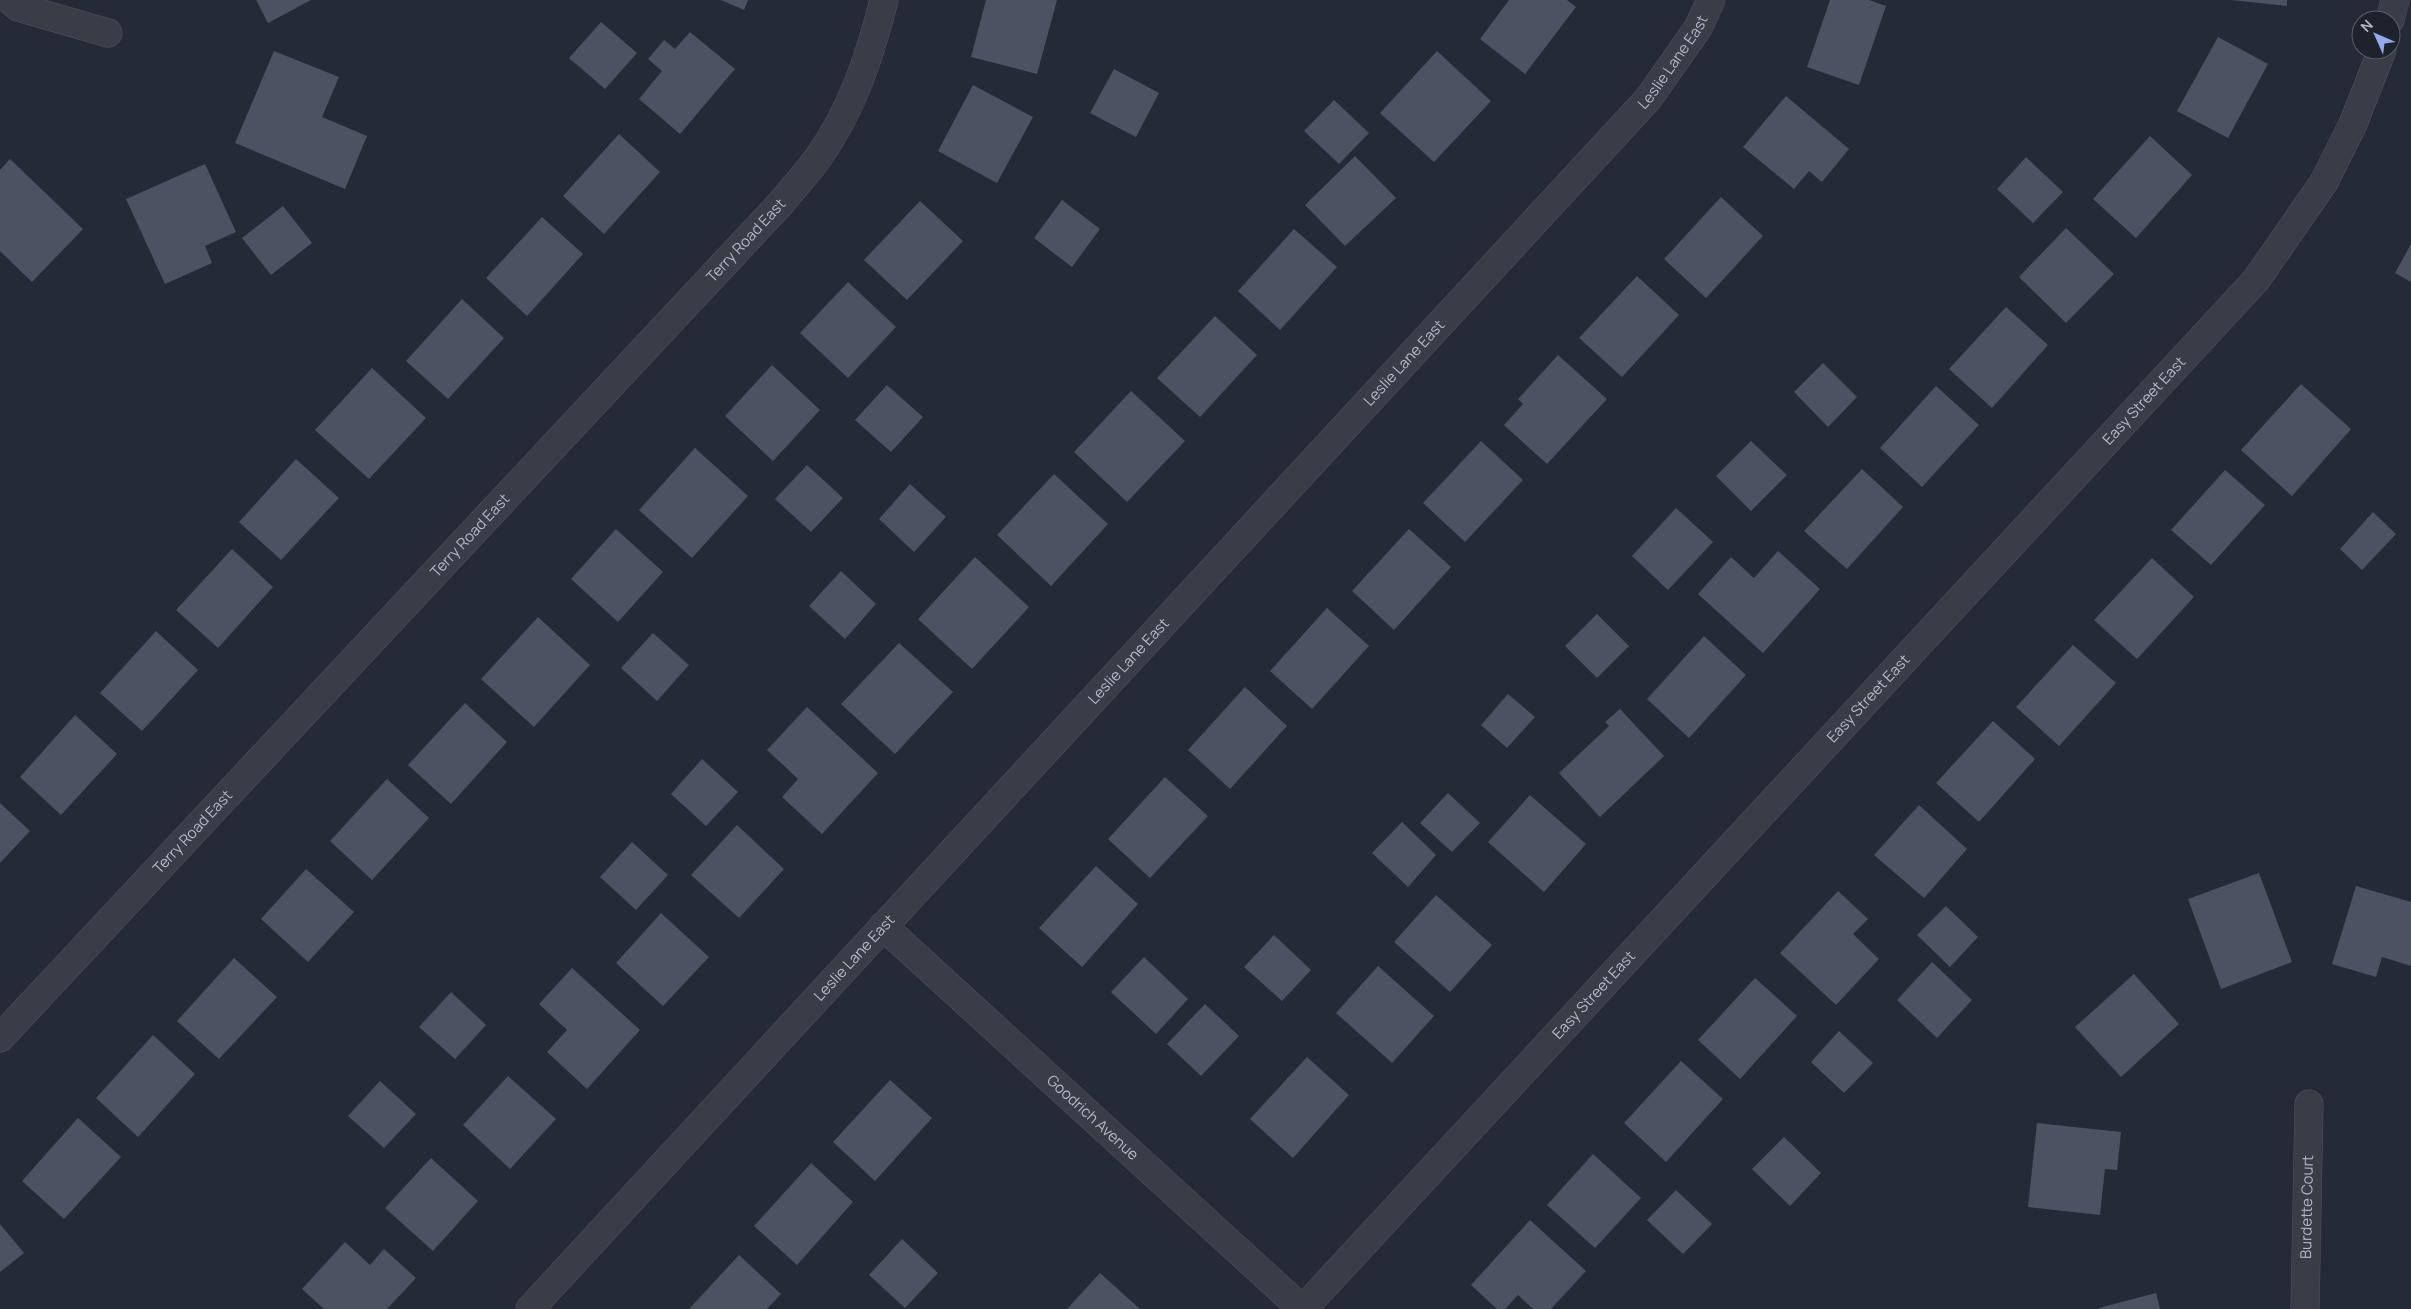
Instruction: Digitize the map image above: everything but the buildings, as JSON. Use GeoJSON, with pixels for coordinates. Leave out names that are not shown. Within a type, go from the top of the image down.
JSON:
{"type":"FeatureCollection","features":[{"type":"Feature","properties":{"kind":"street"},"geometry":{"type":"LineString","coordinates":[[10,0],[18,7],[108,33]]}},
{"type":"Feature","properties":{"kind":"street","name":"Terry Road East"},"geometry":{"type":"LineString","coordinates":[[0,1038],[782,202],[817,159],[836,128],[870,54],[884,0]]}},
{"type":"Feature","properties":{"kind":"street","name":"Leslie Lane East"},"geometry":{"type":"LineString","coordinates":[[530,1309],[1648,99],[1698,28],[1710,0]]}},
{"type":"Feature","properties":{"kind":"street","name":"Easy Street East"},"geometry":{"type":"LineString","coordinates":[[1302,1309],[2256,280],[2324,182],[2353,124],[2378,60]]}},
{"type":"Feature","properties":{"kind":"street","name":"Goodrich Avenue"},"geometry":{"type":"LineString","coordinates":[[883,926],[1302,1309]]}},
{"type":"Feature","properties":{"kind":"street","name":"Burdette Court"},"geometry":{"type":"LineString","coordinates":[[2305,1309],[2309,1104]]}}]}
